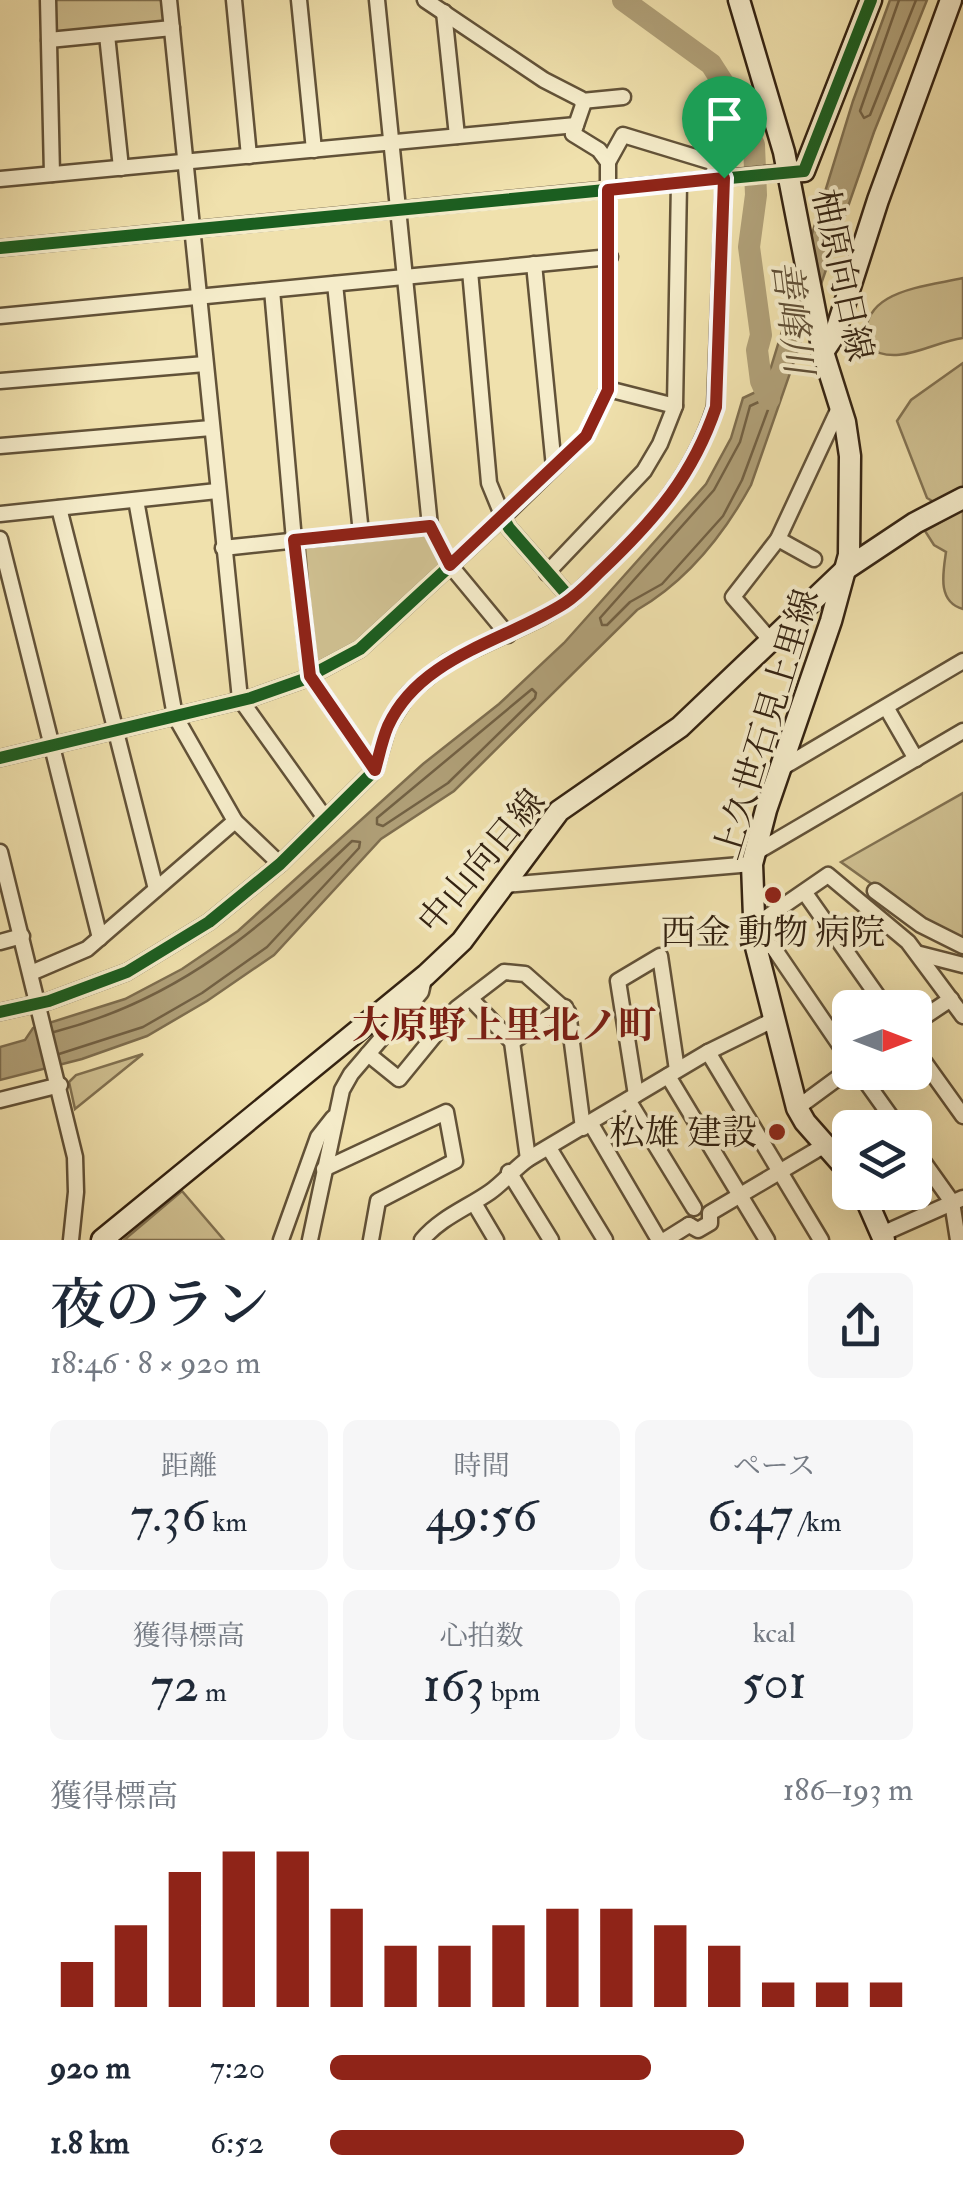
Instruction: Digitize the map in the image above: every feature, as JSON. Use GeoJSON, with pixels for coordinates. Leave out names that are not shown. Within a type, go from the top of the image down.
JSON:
{"type":"FeatureCollection","features":[{"type":"Feature","properties":{"kind":"main road","name":"柚原向日線"},"geometry":{"type":"LineString","coordinates":[[739,0],[772,107],[823,352],[848,439],[852,534],[846,569]]}},
{"type":"Feature","properties":{"kind":"main road"},"geometry":{"type":"LineString","coordinates":[[787,172],[804,171],[871,0]]}},
{"type":"Feature","properties":{"kind":"main road"},"geometry":{"type":"LineString","coordinates":[[823,352],[835,334],[950,0]]}},
{"type":"Feature","properties":{"kind":"main road","name":"中山向日線"},"geometry":{"type":"LineString","coordinates":[[102,1240],[426,975],[462,940],[558,811],[680,727],[846,569],[915,523],[963,498]]}},
{"type":"Feature","properties":{"kind":"main road","name":"上久世石見上里線"},"geometry":{"type":"LineString","coordinates":[[832,1152],[796,1108],[753,934],[754,859],[846,569]]}},
{"type":"Feature","properties":{"kind":"main road"},"geometry":{"type":"LineString","coordinates":[[871,1210],[883,1237]]}},
{"type":"Feature","properties":{"kind":"street"},"geometry":{"type":"LineString","coordinates":[[48,0],[52,174]]}},
{"type":"Feature","properties":{"kind":"street"},"geometry":{"type":"LineString","coordinates":[[169,0],[240,699],[325,818]]}},
{"type":"Feature","properties":{"kind":"street"},"geometry":{"type":"LineString","coordinates":[[234,0],[249,156]]}},
{"type":"Feature","properties":{"kind":"street"},"geometry":{"type":"LineString","coordinates":[[299,0],[314,150]]}},
{"type":"Feature","properties":{"kind":"street"},"geometry":{"type":"LineString","coordinates":[[378,0],[430,526],[450,565],[508,635]]}},
{"type":"Feature","properties":{"kind":"street"},"geometry":{"type":"LineString","coordinates":[[425,0],[582,102],[622,98]]}},
{"type":"Feature","properties":{"kind":"street"},"geometry":{"type":"LineString","coordinates":[[444,12],[457,136]]}},
{"type":"Feature","properties":{"kind":"street"},"geometry":{"type":"LineString","coordinates":[[49,40],[172,28]]}},
{"type":"Feature","properties":{"kind":"street"},"geometry":{"type":"LineString","coordinates":[[107,35],[121,168]]}},
{"type":"Feature","properties":{"kind":"street"},"geometry":{"type":"LineString","coordinates":[[582,102],[572,134],[600,150],[608,162]]}},
{"type":"Feature","properties":{"kind":"street"},"geometry":{"type":"LineString","coordinates":[[0,179],[576,125]]}},
{"type":"Feature","properties":{"kind":"street"},"geometry":{"type":"LineString","coordinates":[[0,758],[251,698],[310,676],[360,649],[586,436],[608,390],[608,162],[623,135],[716,164],[716,407],[704,442],[681,483],[649,526],[571,599],[508,635],[446,662],[410,693],[388,726],[375,770],[280,864],[209,922],[153,958],[111,978],[39,1006],[0,1012]]}},
{"type":"Feature","properties":{"kind":"street"},"geometry":{"type":"LineString","coordinates":[[0,248],[787,172]]}},
{"type":"Feature","properties":{"kind":"street"},"geometry":{"type":"LineString","coordinates":[[546,574],[644,471],[675,406],[679,182]]}},
{"type":"Feature","properties":{"kind":"street"},"geometry":{"type":"LineString","coordinates":[[0,316],[610,257]]}},
{"type":"Feature","properties":{"kind":"street"},"geometry":{"type":"LineString","coordinates":[[534,264],[554,467]]}},
{"type":"Feature","properties":{"kind":"street"},"geometry":{"type":"LineString","coordinates":[[470,271],[489,483],[504,517],[546,574],[571,599]]}},
{"type":"Feature","properties":{"kind":"street"},"geometry":{"type":"LineString","coordinates":[[336,284],[361,533]]}},
{"type":"Feature","properties":{"kind":"street"},"geometry":{"type":"LineString","coordinates":[[272,290],[310,676],[375,770]]}},
{"type":"Feature","properties":{"kind":"street"},"geometry":{"type":"LineString","coordinates":[[0,381],[205,364]]}},
{"type":"Feature","properties":{"kind":"street"},"geometry":{"type":"LineString","coordinates":[[608,390],[675,406]]}},
{"type":"Feature","properties":{"kind":"street"},"geometry":{"type":"LineString","coordinates":[[772,642],[733,596],[778,539],[840,405]]}},
{"type":"Feature","properties":{"kind":"street"},"geometry":{"type":"LineString","coordinates":[[0,446],[211,428]]}},
{"type":"Feature","properties":{"kind":"street"},"geometry":{"type":"LineString","coordinates":[[0,514],[217,491]]}},
{"type":"Feature","properties":{"kind":"street"},"geometry":{"type":"LineString","coordinates":[[136,500],[175,716],[236,821],[280,864]]}},
{"type":"Feature","properties":{"kind":"street"},"geometry":{"type":"LineString","coordinates":[[59,508],[156,890]]}},
{"type":"Feature","properties":{"kind":"street"},"geometry":{"type":"LineString","coordinates":[[223,548],[430,526]]}},
{"type":"Feature","properties":{"kind":"street"},"geometry":{"type":"LineString","coordinates":[[0,539],[100,938]]}},
{"type":"Feature","properties":{"kind":"street"},"geometry":{"type":"LineString","coordinates":[[778,539],[814,558]]}},
{"type":"Feature","properties":{"kind":"street"},"geometry":{"type":"LineString","coordinates":[[780,769],[963,661]]}},
{"type":"Feature","properties":{"kind":"street"},"geometry":{"type":"LineString","coordinates":[[886,707],[916,759]]}},
{"type":"Feature","properties":{"kind":"street"},"geometry":{"type":"LineString","coordinates":[[504,886],[754,859],[963,731]]}},
{"type":"Feature","properties":{"kind":"street"},"geometry":{"type":"LineString","coordinates":[[32,974],[80,954],[236,821]]}},
{"type":"Feature","properties":{"kind":"street"},"geometry":{"type":"LineString","coordinates":[[0,852],[75,1157],[71,1240]]}},
{"type":"Feature","properties":{"kind":"street"},"geometry":{"type":"LineString","coordinates":[[832,1034],[773,948],[753,934],[828,874],[920,954],[963,1016]]}},
{"type":"Feature","properties":{"kind":"street"},"geometry":{"type":"LineString","coordinates":[[875,891],[921,925],[963,946]]}},
{"type":"Feature","properties":{"kind":"street"},"geometry":{"type":"LineString","coordinates":[[805,893],[873,990]]}},
{"type":"Feature","properties":{"kind":"street"},"geometry":{"type":"LineString","coordinates":[[0,942],[22,936]]}},
{"type":"Feature","properties":{"kind":"street"},"geometry":{"type":"LineString","coordinates":[[920,954],[963,965]]}},
{"type":"Feature","properties":{"kind":"street"},"geometry":{"type":"LineString","coordinates":[[694,1208],[632,1097],[618,980],[660,956],[672,1073],[766,1240]]}},
{"type":"Feature","properties":{"kind":"street"},"geometry":{"type":"LineString","coordinates":[[368,1054],[398,1079],[457,1008],[504,972],[525,974],[565,1007],[587,1126],[662,1240],[690,1225]]}},
{"type":"Feature","properties":{"kind":"street"},"geometry":{"type":"LineString","coordinates":[[310,1240],[342,1090],[421,992],[426,975]]}},
{"type":"Feature","properties":{"kind":"street"},"geometry":{"type":"LineString","coordinates":[[470,998],[512,1042],[528,1160]]}},
{"type":"Feature","properties":{"kind":"street"},"geometry":{"type":"LineString","coordinates":[[932,1012],[951,999]]}},
{"type":"Feature","properties":{"kind":"street"},"geometry":{"type":"LineString","coordinates":[[512,1042],[565,1007]]}},
{"type":"Feature","properties":{"kind":"street"},"geometry":{"type":"LineString","coordinates":[[422,1240],[433,1226],[499,1185],[509,1172],[528,1160],[708,1052],[774,1020]]}},
{"type":"Feature","properties":{"kind":"street"},"geometry":{"type":"LineString","coordinates":[[708,1052],[820,1240]]}},
{"type":"Feature","properties":{"kind":"street"},"geometry":{"type":"LineString","coordinates":[[932,1072],[963,1116]]}},
{"type":"Feature","properties":{"kind":"street"},"geometry":{"type":"LineString","coordinates":[[0,1100],[59,1082]]}},
{"type":"Feature","properties":{"kind":"street"},"geometry":{"type":"LineString","coordinates":[[796,1108],[832,1082]]}},
{"type":"Feature","properties":{"kind":"street"},"geometry":{"type":"LineString","coordinates":[[324,1169],[446,1112],[454,1161],[378,1201],[371,1240]]}},
{"type":"Feature","properties":{"kind":"street"},"geometry":{"type":"LineString","coordinates":[[281,1240],[318,1138],[336,1114]]}},
{"type":"Feature","properties":{"kind":"street"},"geometry":{"type":"LineString","coordinates":[[710,1213],[825,1144]]}},
{"type":"Feature","properties":{"kind":"street"},"geometry":{"type":"LineString","coordinates":[[549,1148],[605,1240]]}},
{"type":"Feature","properties":{"kind":"street"},"geometry":{"type":"LineString","coordinates":[[932,1170],[958,1200],[958,1240]]}},
{"type":"Feature","properties":{"kind":"street"},"geometry":{"type":"LineString","coordinates":[[509,1172],[551,1240]]}},
{"type":"Feature","properties":{"kind":"street"},"geometry":{"type":"LineString","coordinates":[[883,1237],[958,1200]]}},
{"type":"Feature","properties":{"kind":"street"},"geometry":{"type":"LineString","coordinates":[[474,1202],[496,1240]]}},
{"type":"Feature","properties":{"kind":"street"},"geometry":{"type":"LineString","coordinates":[[701,1207],[710,1213],[709,1234],[690,1225],[688,1214],[694,1208],[701,1207]]}},
{"type":"Feature","properties":{"kind":"shaded area"},"geometry":{"type":"Polygon","coordinates":[[[54,0],[165,0],[167,17],[161,23],[60,33],[55,30],[54,0]]]}},
{"type":"Feature","properties":{"kind":"shaded area"},"geometry":{"type":"Polygon","coordinates":[[[963,278],[963,338],[903,354],[879,353],[867,347],[866,328],[871,313],[882,302],[912,289],[963,278]]]}},
{"type":"Feature","properties":{"kind":"shaded area"},"geometry":{"type":"Polygon","coordinates":[[[963,363],[963,490],[934,502],[927,498],[897,421],[911,400],[963,363]]]}},
{"type":"Feature","properties":{"kind":"shaded area"},"geometry":{"type":"Polygon","coordinates":[[[963,509],[963,609],[945,593],[946,552],[934,545],[925,531],[963,509]]]}},
{"type":"Feature","properties":{"kind":"shaded area"},"geometry":{"type":"Polygon","coordinates":[[[424,534],[430,538],[441,565],[360,640],[315,668],[305,546],[424,534]]]}},
{"type":"Feature","properties":{"kind":"shaded area"},"geometry":{"type":"Polygon","coordinates":[[[963,793],[963,942],[922,920],[841,862],[963,793]]]}},
{"type":"Feature","properties":{"kind":"shaded area"},"geometry":{"type":"Polygon","coordinates":[[[143,1054],[75,1109],[69,1082],[76,1075],[143,1054]]]}},
{"type":"Feature","properties":{"kind":"shaded area"},"geometry":{"type":"Polygon","coordinates":[[[182,1191],[224,1240],[124,1240],[182,1191]]]}},
{"type":"Feature","properties":{"kind":"water"},"geometry":{"type":"Polygon","coordinates":[[[890,0],[927,0],[874,132],[751,485],[716,539],[688,571],[637,610],[454,791],[381,839],[274,955],[147,1036],[82,1059],[0,1080],[0,1047],[25,1040],[33,1028],[125,999],[182,969],[238,931],[564,643],[706,484],[731,438],[743,398],[758,391],[771,367],[853,101],[890,0]]]}},
{"type":"Feature","properties":{"kind":"waterway","name":"善峰川"},"geometry":{"type":"LineString","coordinates":[[623,0],[711,64],[734,100],[754,145],[756,195],[749,247],[761,335],[757,350],[761,381],[769,399]]}},
{"type":"Feature","properties":{"kind":"cycle path"},"geometry":{"type":"LineString","coordinates":[[0,248],[804,171],[871,0]]}},
{"type":"Feature","properties":{"kind":"cycle path"},"geometry":{"type":"LineString","coordinates":[[0,758],[251,698],[302,680],[360,649],[503,517],[571,599],[541,618],[447,662],[409,693],[388,726],[375,770],[280,864],[209,922],[127,972],[49,1001],[0,1012]]}},
{"type":"Feature","properties":{"kind":"place","name":"西金 動物 病院"},"geometry":{"type":"Point","coordinates":[773,895]}},
{"type":"Feature","properties":{"kind":"place","name":"松雄 建設"},"geometry":{"type":"Point","coordinates":[777,1132]}},
{"type":"Feature","properties":{"kind":"district","name":"大原野上里北ノ町"},"geometry":{"type":"Point","coordinates":[504,1025]}},
{"type":"Feature","properties":{"kind":"route"},"geometry":{"type":"LineString","coordinates":[[724,178],[716,407],[704,442],[681,483],[649,526],[571,599],[508,635],[446,662],[410,693],[388,726],[375,770],[310,676],[294,540],[430,526],[450,565],[586,436],[599,414],[608,390],[608,190],[724,178]]}}]}
